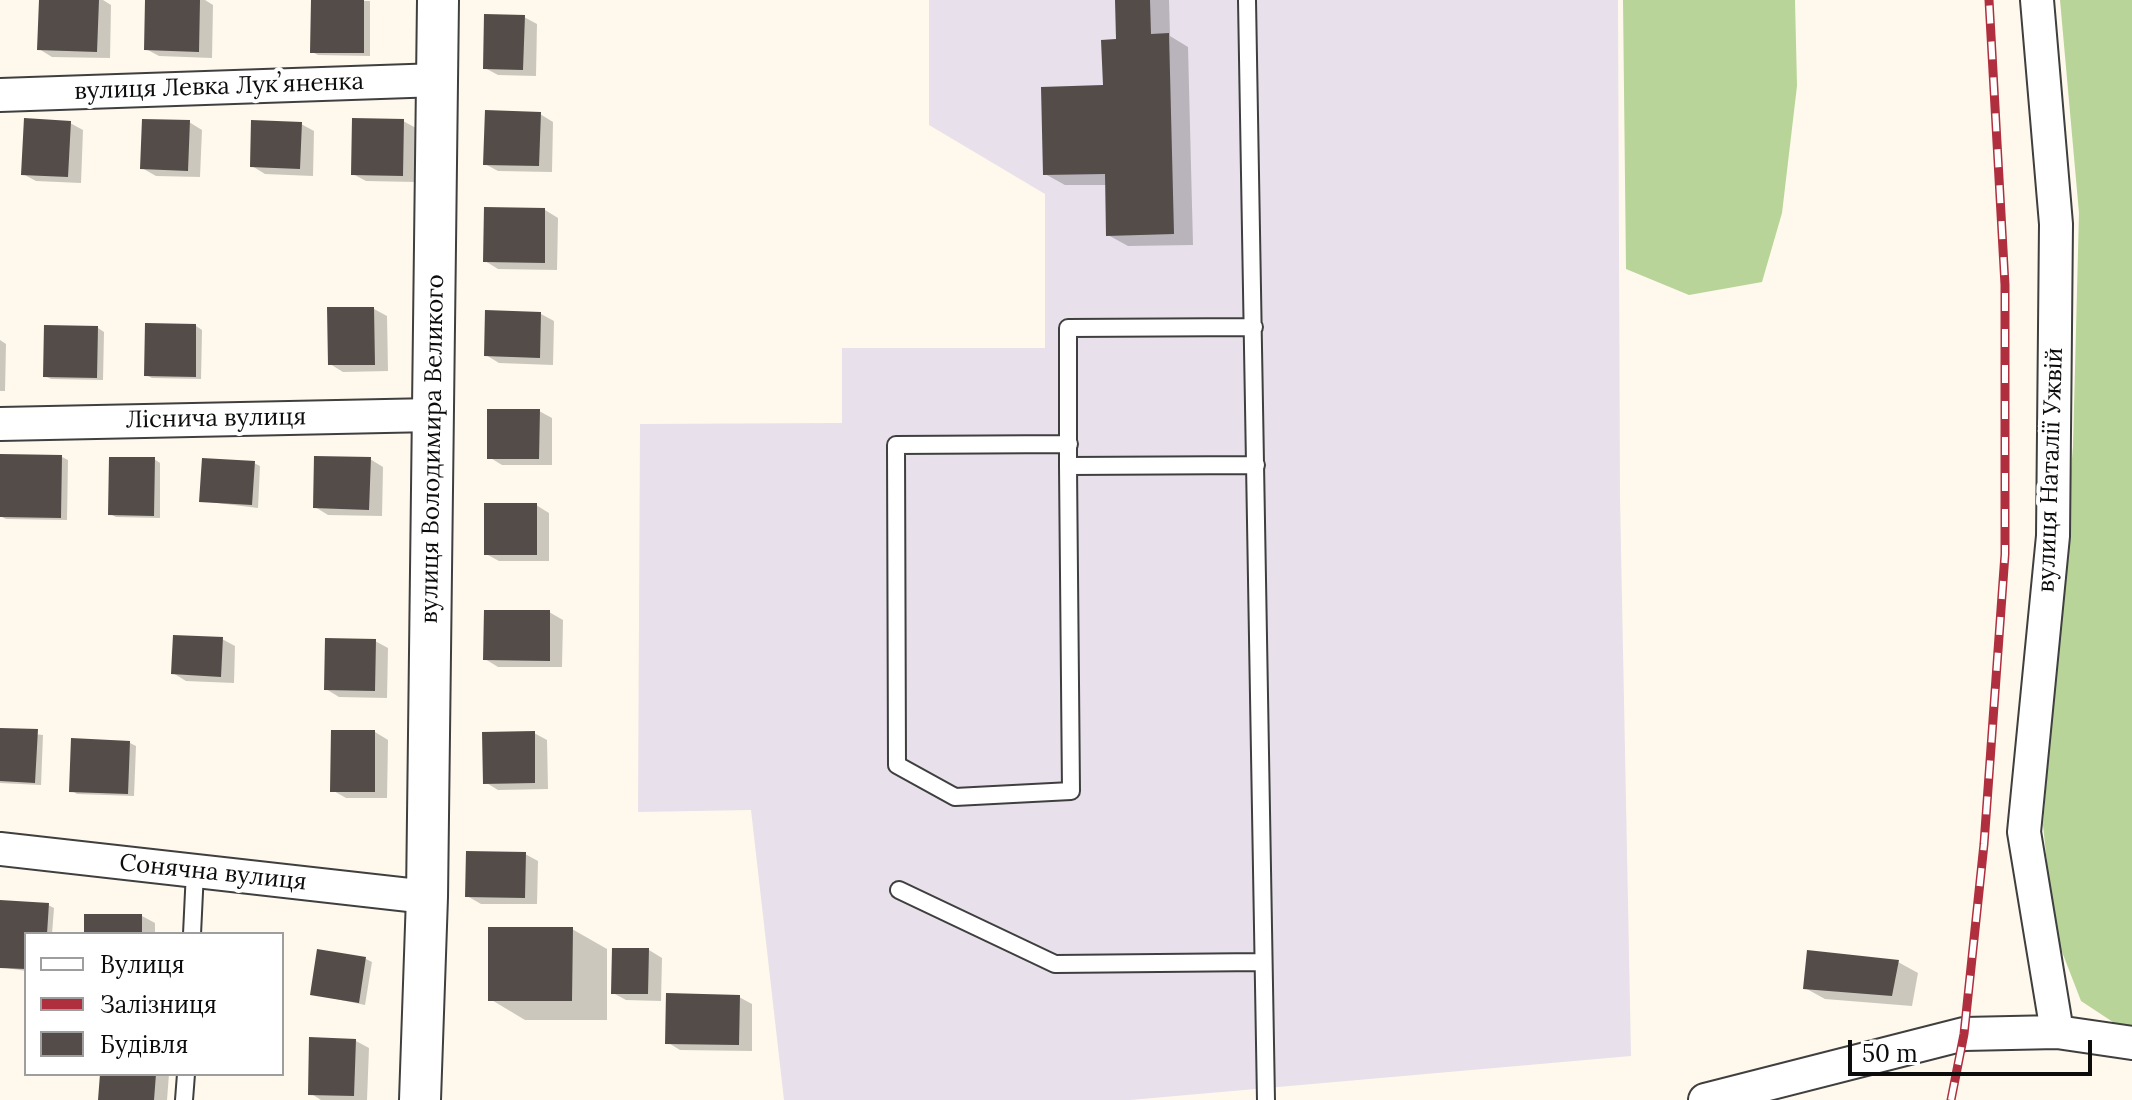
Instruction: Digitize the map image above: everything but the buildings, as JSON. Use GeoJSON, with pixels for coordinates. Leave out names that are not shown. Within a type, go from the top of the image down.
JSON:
{"type":"FeatureCollection","features":[{"type":"Feature","properties":{"kind":"street","name":"вулиця Володимира Великого"},"geometry":{"type":"LineString","coordinates":[[420,1100],[427,897],[438,0]]}},
{"type":"Feature","properties":{"kind":"street","name":"вулиця Наталії Ужвій"},"geometry":{"type":"LineString","coordinates":[[2037,0],[2056,224],[2053,536],[2024,832],[2057,1032]]}},
{"type":"Feature","properties":{"kind":"street","name":"вулиця Левка Лукʼяненка"},"geometry":{"type":"LineString","coordinates":[[0,95],[439,80]]}},
{"type":"Feature","properties":{"kind":"street","name":"Ліснича вулиця"},"geometry":{"type":"LineString","coordinates":[[0,424],[433,415]]}},
{"type":"Feature","properties":{"kind":"street","name":"Сонячна вулиця"},"geometry":{"type":"LineString","coordinates":[[0,849],[427,897]]}},
{"type":"Feature","properties":{"kind":"street"},"geometry":{"type":"LineString","coordinates":[[1705,1100],[1964,1034],[2057,1032],[2132,1043]]}},
{"type":"Feature","properties":{"kind":"lane"},"geometry":{"type":"LineString","coordinates":[[1247,0],[1266,1100]]}},
{"type":"Feature","properties":{"kind":"lane"},"geometry":{"type":"LineString","coordinates":[[1069,444],[896,445],[897,765],[955,797],[1071,791],[1068,466],[1069,444],[1068,328],[1254,327]]}},
{"type":"Feature","properties":{"kind":"lane"},"geometry":{"type":"LineString","coordinates":[[1068,466],[1256,465]]}},
{"type":"Feature","properties":{"kind":"lane"},"geometry":{"type":"LineString","coordinates":[[192,932],[195,871]]}},
{"type":"Feature","properties":{"kind":"lane"},"geometry":{"type":"LineString","coordinates":[[899,890],[1055,964],[1262,962]]}},
{"type":"Feature","properties":{"kind":"lane"},"geometry":{"type":"LineString","coordinates":[[184,1100],[186,1076]]}},
{"type":"Feature","properties":{"kind":"shaded area"},"geometry":{"type":"Polygon","coordinates":[[[929,0],[1618,0],[1620,498],[1631,1056],[1130,1100],[784,1100],[751,810],[638,812],[640,424],[842,423],[842,348],[1045,348],[1045,194],[929,125],[929,0]]]}},
{"type":"Feature","properties":{"kind":"green space"},"geometry":{"type":"Polygon","coordinates":[[[1623,0],[1795,0],[1797,86],[1782,213],[1762,282],[1689,295],[1626,269],[1623,0]]]}},
{"type":"Feature","properties":{"kind":"green space"},"geometry":{"type":"Polygon","coordinates":[[[2060,0],[2132,0],[2132,1029],[2122,1028],[2081,1001],[2054,931],[2043,825],[2073,446],[2079,213],[2060,0]]]}},
{"type":"Feature","properties":{"kind":"railway"},"geometry":{"type":"LineString","coordinates":[[1951,1100],[1964,1034],[1984,844],[2005,554],[2005,285],[1989,0]]}}]}
